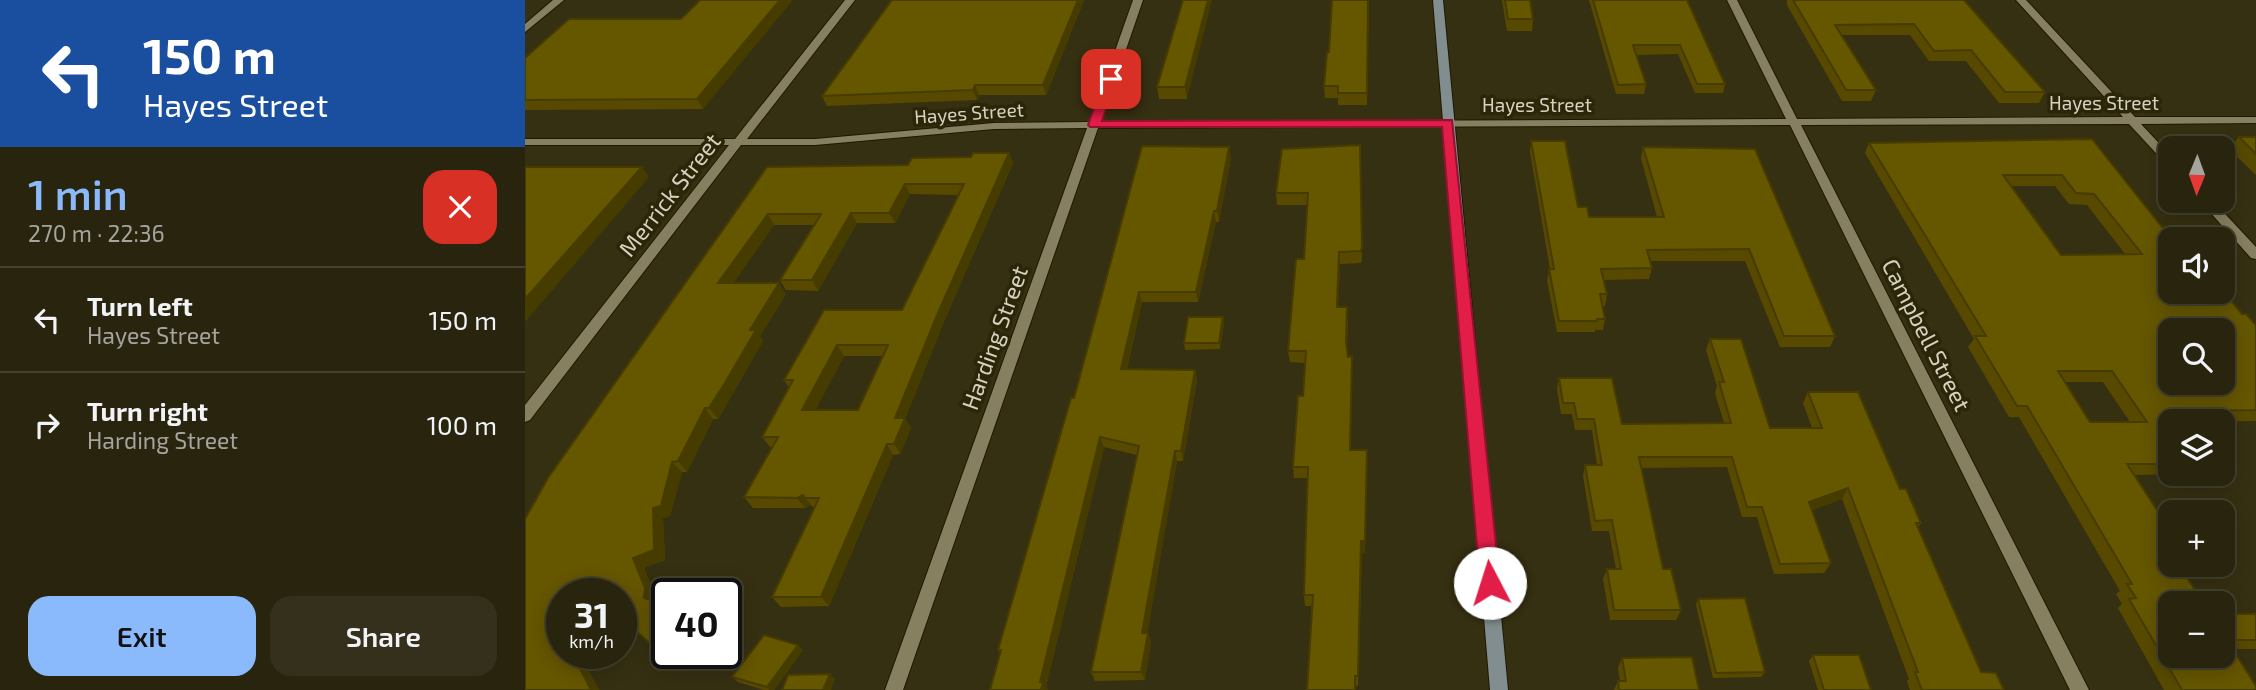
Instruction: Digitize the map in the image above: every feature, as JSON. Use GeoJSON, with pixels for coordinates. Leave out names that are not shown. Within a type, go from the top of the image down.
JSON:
{"type":"FeatureCollection","features":[{"type":"Feature","properties":{"kind":"street"},"geometry":{"type":"LineString","coordinates":[[525,29],[559,0]]}},
{"type":"Feature","properties":{"kind":"street","name":"Merrick Street"},"geometry":{"type":"LineString","coordinates":[[525,416],[850,0]]}},
{"type":"Feature","properties":{"kind":"street","name":"Harding Street"},"geometry":{"type":"LineString","coordinates":[[894,690],[1138,0]]}},
{"type":"Feature","properties":{"kind":"street"},"geometry":{"type":"LineString","coordinates":[[1437,0],[1499,690]]}},
{"type":"Feature","properties":{"kind":"street","name":"Campbell Street"},"geometry":{"type":"LineString","coordinates":[[1732,0],[2080,690]]}},
{"type":"Feature","properties":{"kind":"street"},"geometry":{"type":"LineString","coordinates":[[2021,0],[2158,149]]}},
{"type":"Feature","properties":{"kind":"street","name":"Hayes Street"},"geometry":{"type":"LineString","coordinates":[[525,142],[814,142],[994,126],[2256,120]]}},
{"type":"Feature","properties":{"kind":"street"},"geometry":{"type":"LineString","coordinates":[[2218,214],[2256,255]]}},
{"type":"Feature","properties":{"kind":"building"},"geometry":{"type":"Polygon","coordinates":[[[700,0],[780,0],[697,99],[525,100],[525,58],[569,19],[681,19],[700,0]]]}},
{"type":"Feature","properties":{"kind":"building"},"geometry":{"type":"Polygon","coordinates":[[[892,0],[1078,0],[1043,85],[975,85],[973,90],[822,96],[892,0]]]}},
{"type":"Feature","properties":{"kind":"building"},"geometry":{"type":"Polygon","coordinates":[[[1183,0],[1208,0],[1185,87],[1157,87],[1183,0]]]}},
{"type":"Feature","properties":{"kind":"building"},"geometry":{"type":"Polygon","coordinates":[[[1332,0],[1368,0],[1367,93],[1338,93],[1338,86],[1324,86],[1332,0]]]}},
{"type":"Feature","properties":{"kind":"building"},"geometry":{"type":"Polygon","coordinates":[[[1505,0],[1530,0],[1533,19],[1508,19],[1505,0]]]}},
{"type":"Feature","properties":{"kind":"building"},"geometry":{"type":"Polygon","coordinates":[[[1593,0],[1687,0],[1725,84],[1697,84],[1680,45],[1633,45],[1646,84],[1618,85],[1593,0]]]}},
{"type":"Feature","properties":{"kind":"building"},"geometry":{"type":"Polygon","coordinates":[[[1793,0],[1964,0],[2045,92],[2005,92],[1971,50],[1934,51],[1914,24],[1835,25],[1876,90],[1846,90],[1793,0]]]}},
{"type":"Feature","properties":{"kind":"building"},"geometry":{"type":"Polygon","coordinates":[[[2239,137],[2256,137],[2256,154],[2239,137]]]}},
{"type":"Feature","properties":{"kind":"building"},"geometry":{"type":"Polygon","coordinates":[[[2092,139],[2162,227],[2158,227],[2158,304],[2234,304],[2256,325],[2256,410],[2158,409],[2158,464],[2127,464],[2158,512],[2158,577],[2187,577],[2196,591],[2158,591],[2158,649],[2129,599],[2136,598],[2127,584],[2132,584],[2027,406],[2017,406],[1975,336],[1986,336],[1869,143],[2092,139]],[[2003,175],[2061,255],[2142,254],[2094,194],[2076,193],[2062,175],[2003,175]],[[2058,371],[2090,422],[2147,422],[2112,371],[2058,371]]]}},
{"type":"Feature","properties":{"kind":"building"},"geometry":{"type":"Polygon","coordinates":[[[1531,141],[1565,141],[1578,207],[1587,207],[1589,217],[1664,217],[1643,147],[1755,149],[1835,336],[1784,336],[1749,249],[1647,250],[1652,268],[1601,269],[1607,294],[1600,294],[1605,319],[1559,321],[1549,269],[1554,269],[1531,141]]]}},
{"type":"Feature","properties":{"kind":"building"},"geometry":{"type":"Polygon","coordinates":[[[1360,145],[1362,246],[1361,251],[1339,252],[1337,307],[1347,307],[1346,341],[1348,357],[1352,356],[1350,450],[1367,450],[1365,541],[1361,541],[1358,676],[1355,676],[1355,690],[1307,690],[1313,595],[1304,595],[1308,467],[1293,467],[1298,396],[1303,396],[1306,351],[1288,351],[1296,259],[1304,259],[1308,193],[1276,193],[1282,149],[1360,145]]]}},
{"type":"Feature","properties":{"kind":"building"},"geometry":{"type":"Polygon","coordinates":[[[1142,146],[1229,147],[1217,211],[1214,211],[1196,292],[1139,292],[1121,369],[1195,370],[1181,451],[1175,451],[1142,633],[1148,633],[1141,672],[1091,672],[1139,446],[1100,437],[1040,682],[1043,682],[1041,690],[990,690],[1001,650],[998,650],[1071,398],[1074,398],[1142,146]]]}},
{"type":"Feature","properties":{"kind":"building"},"geometry":{"type":"Polygon","coordinates":[[[1009,153],[895,418],[905,418],[894,444],[887,444],[821,597],[772,597],[819,498],[805,498],[803,495],[797,498],[744,497],[778,437],[762,437],[793,380],[784,380],[824,310],[902,310],[964,184],[905,184],[889,213],[851,213],[812,280],[780,280],[821,214],[768,214],[718,283],[779,283],[750,330],[756,330],[725,383],[709,408],[705,408],[678,461],[672,462],[661,506],[653,508],[654,550],[633,558],[645,588],[644,598],[651,600],[651,644],[637,632],[637,578],[546,578],[546,669],[580,669],[591,690],[525,690],[525,519],[548,478],[767,167],[908,165],[912,158],[1009,153]],[[837,345],[802,410],[858,410],[888,345],[837,345]]]}},
{"type":"Feature","properties":{"kind":"building"},"geometry":{"type":"Polygon","coordinates":[[[525,167],[642,167],[525,299],[525,167]]]}},
{"type":"Feature","properties":{"kind":"building"},"geometry":{"type":"Polygon","coordinates":[[[1188,317],[1223,317],[1219,343],[1184,343],[1188,317]]]}},
{"type":"Feature","properties":{"kind":"building"},"geometry":{"type":"Polygon","coordinates":[[[1710,339],[1741,339],[1770,428],[1822,428],[1808,392],[1858,392],[1900,489],[1906,489],[1921,523],[1916,523],[1981,672],[1996,673],[2004,690],[1922,690],[1915,672],[1918,672],[1848,488],[1809,502],[1831,563],[1780,564],[1762,507],[1747,507],[1732,457],[1639,457],[1663,569],[1671,569],[1681,610],[1614,610],[1607,569],[1621,569],[1612,520],[1595,521],[1585,465],[1602,465],[1594,419],[1577,419],[1574,403],[1563,403],[1559,378],[1612,378],[1622,424],[1731,423],[1719,382],[1724,382],[1710,339]]]}},
{"type":"Feature","properties":{"kind":"building"},"geometry":{"type":"Polygon","coordinates":[[[1745,598],[1765,672],[1716,673],[1698,599],[1745,598]]]}},
{"type":"Feature","properties":{"kind":"building"},"geometry":{"type":"Polygon","coordinates":[[[2235,614],[2256,614],[2256,640],[2235,640],[2235,614]]]}},
{"type":"Feature","properties":{"kind":"building"},"geometry":{"type":"Polygon","coordinates":[[[764,635],[798,645],[767,687],[732,677],[738,669],[742,669],[742,664],[764,635]]]}},
{"type":"Feature","properties":{"kind":"building"},"geometry":{"type":"Polygon","coordinates":[[[2235,653],[2256,686],[2256,690],[2182,690],[2169,668],[2235,668],[2235,653]]]}},
{"type":"Feature","properties":{"kind":"building"},"geometry":{"type":"Polygon","coordinates":[[[1813,655],[1859,655],[1871,690],[1824,690],[1813,655]]]}},
{"type":"Feature","properties":{"kind":"building"},"geometry":{"type":"Polygon","coordinates":[[[1692,657],[1699,690],[1619,690],[1618,681],[1626,681],[1622,658],[1692,657]]]}},
{"type":"Feature","properties":{"kind":"building"},"geometry":{"type":"Polygon","coordinates":[[[830,674],[823,690],[782,690],[788,675],[830,674]]]}},
{"type":"Feature","properties":{"kind":"route"},"geometry":{"type":"LineString","coordinates":[[1111,79],[1095,125],[1448,123],[1490,583]]}}]}
